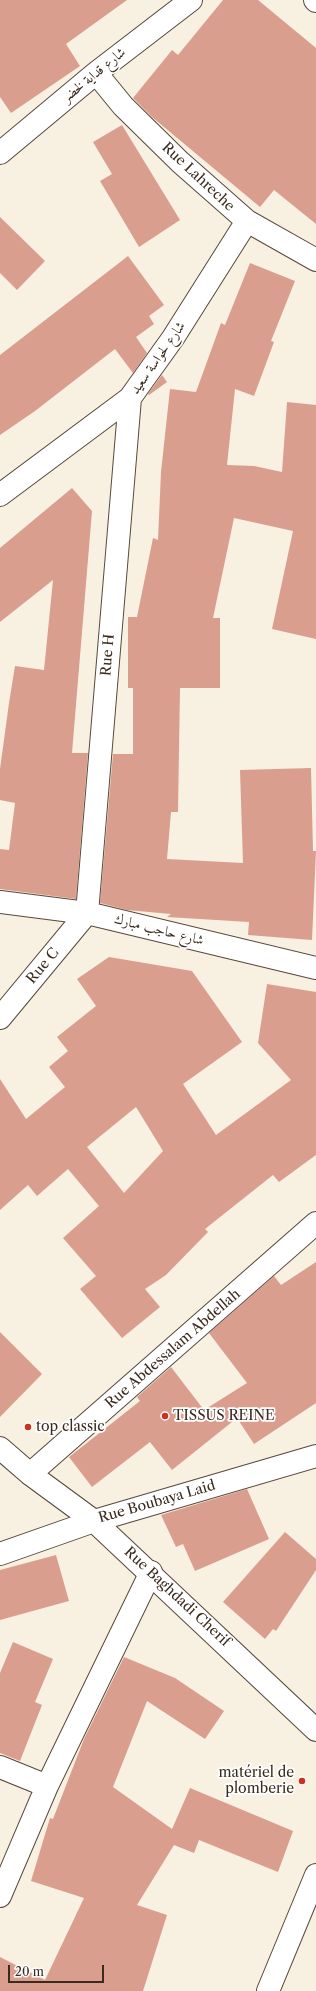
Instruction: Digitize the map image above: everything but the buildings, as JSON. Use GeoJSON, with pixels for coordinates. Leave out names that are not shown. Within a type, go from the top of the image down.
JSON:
{"type":"FeatureCollection","features":[{"type":"Feature","properties":{"kind":"street","name":"شارع قداية لخضر"},"geometry":{"type":"LineString","coordinates":[[0,153],[96,73],[191,0]]}},
{"type":"Feature","properties":{"kind":"street","name":"Rue Lahreche"},"geometry":{"type":"LineString","coordinates":[[96,73],[123,106],[180,162],[247,221],[316,260]]}},
{"type":"Feature","properties":{"kind":"street","name":"شارع لحواسة سعيد"},"geometry":{"type":"LineString","coordinates":[[0,495],[130,398],[173,338],[247,221]]}},
{"type":"Feature","properties":{"kind":"street","name":"Rue H"},"geometry":{"type":"LineString","coordinates":[[87,913],[130,398]]}},
{"type":"Feature","properties":{"kind":"street","name":"شارع حاجب مبارك"},"geometry":{"type":"LineString","coordinates":[[0,902],[87,913],[316,968]]}},
{"type":"Feature","properties":{"kind":"street","name":"Rue C"},"geometry":{"type":"LineString","coordinates":[[0,1018],[87,913]]}},
{"type":"Feature","properties":{"kind":"street","name":"Rue Abdessalam Abdellah"},"geometry":{"type":"LineString","coordinates":[[30,1474],[316,1223]]}},
{"type":"Feature","properties":{"kind":"street","name":"Rue Baghdadi Cherif"},"geometry":{"type":"LineString","coordinates":[[0,1448],[30,1474],[94,1521],[151,1572],[316,1730]]}},
{"type":"Feature","properties":{"kind":"street","name":"Rue Boubaya Laid"},"geometry":{"type":"LineString","coordinates":[[0,1554],[94,1521],[316,1456]]}},
{"type":"Feature","properties":{"kind":"street"},"geometry":{"type":"LineString","coordinates":[[0,1896],[47,1786],[151,1572]]}},
{"type":"Feature","properties":{"kind":"street"},"geometry":{"type":"LineString","coordinates":[[0,1767],[47,1786]]}},
{"type":"Feature","properties":{"kind":"street"},"geometry":{"type":"LineString","coordinates":[[268,1991],[316,1875]]}},
{"type":"Feature","properties":{"kind":"place","name":"TISSUS REINE"},"geometry":{"type":"Point","coordinates":[165,1416]}},
{"type":"Feature","properties":{"kind":"place","name":"top classic"},"geometry":{"type":"Point","coordinates":[28,1427]}},
{"type":"Feature","properties":{"kind":"place","name":"matériel de plomberie"},"geometry":{"type":"Point","coordinates":[302,1781]}}]}
